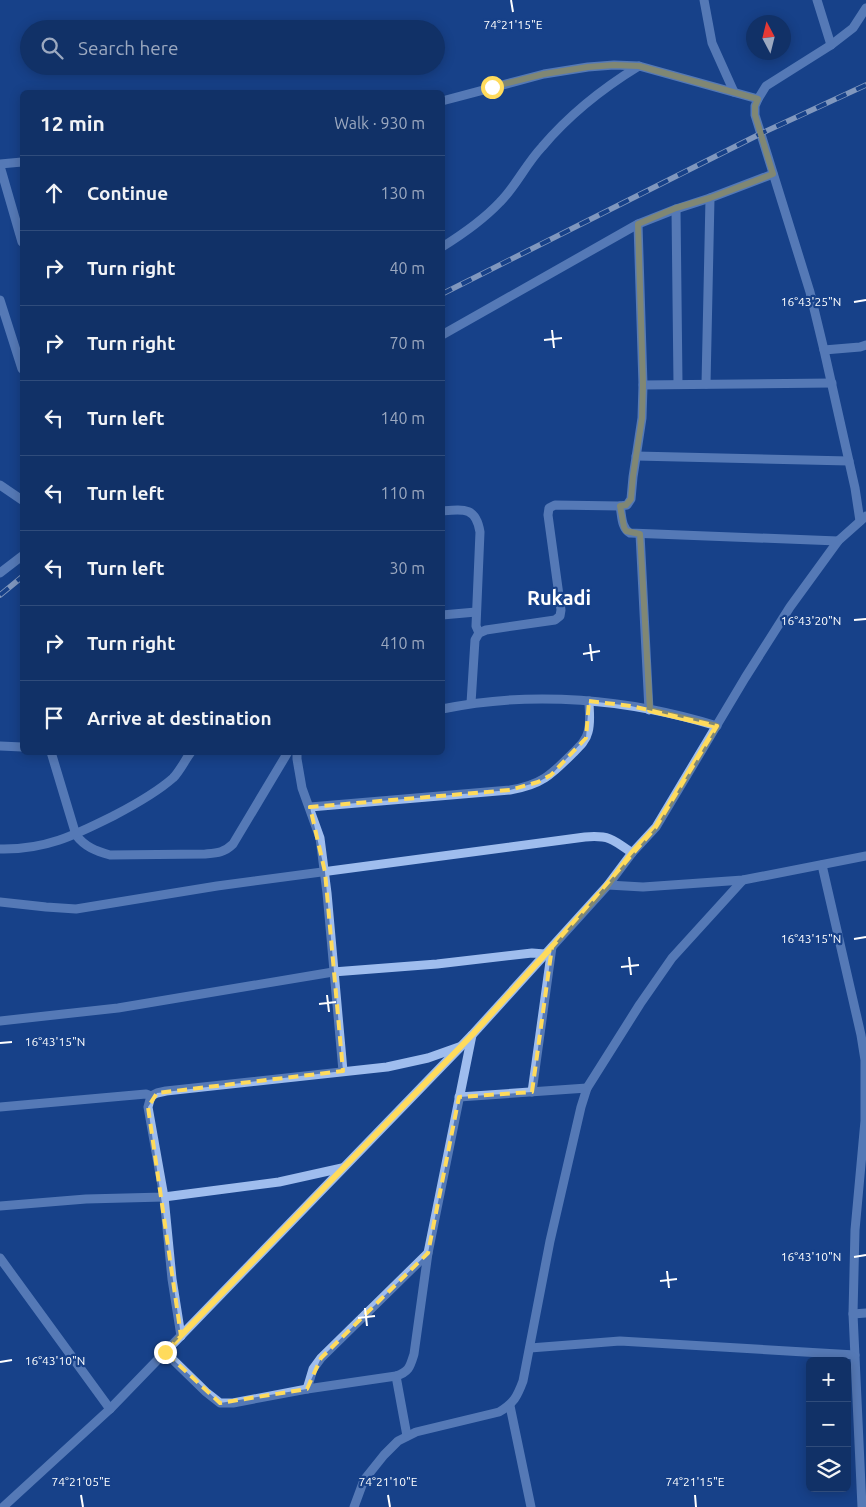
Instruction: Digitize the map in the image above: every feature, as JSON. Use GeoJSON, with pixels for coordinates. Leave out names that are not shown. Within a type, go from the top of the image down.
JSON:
{"type":"FeatureCollection","features":[{"type":"Feature","properties":{"kind":"street"},"geometry":{"type":"LineString","coordinates":[[704,0],[712,43],[734,92]]}},
{"type":"Feature","properties":{"kind":"street"},"geometry":{"type":"LineString","coordinates":[[817,0],[831,45]]}},
{"type":"Feature","properties":{"kind":"street"},"geometry":{"type":"LineString","coordinates":[[3,1507],[110,1409],[462,1046],[608,885],[632,853],[656,827],[790,607],[838,541],[863,518],[810,292],[755,115],[755,106],[766,86],[831,45],[853,28],[866,8]]}},
{"type":"Feature","properties":{"kind":"street"},"geometry":{"type":"LineString","coordinates":[[445,99],[544,74],[614,65],[639,66],[758,99]]}},
{"type":"Feature","properties":{"kind":"street"},"geometry":{"type":"LineString","coordinates":[[445,245],[468,231],[501,201],[541,147],[575,114],[639,66]]}},
{"type":"Feature","properties":{"kind":"street"},"geometry":{"type":"LineString","coordinates":[[20,162],[0,165],[20,235]]}},
{"type":"Feature","properties":{"kind":"street"},"geometry":{"type":"LineString","coordinates":[[445,334],[638,224],[676,208],[710,198],[773,174]]}},
{"type":"Feature","properties":{"kind":"street"},"geometry":{"type":"LineString","coordinates":[[706,384],[710,198]]}},
{"type":"Feature","properties":{"kind":"street"},"geometry":{"type":"LineString","coordinates":[[676,208],[678,384]]}},
{"type":"Feature","properties":{"kind":"street"},"geometry":{"type":"LineString","coordinates":[[471,703],[476,640],[479,633],[486,630],[555,620],[560,616],[548,515],[549,508],[555,505],[620,506],[626,505],[631,499],[642,418],[643,384],[638,224]]}},
{"type":"Feature","properties":{"kind":"street"},"geometry":{"type":"LineString","coordinates":[[0,300],[20,363]]}},
{"type":"Feature","properties":{"kind":"street"},"geometry":{"type":"LineString","coordinates":[[824,350],[866,345]]}},
{"type":"Feature","properties":{"kind":"street"},"geometry":{"type":"LineString","coordinates":[[643,384],[832,383]]}},
{"type":"Feature","properties":{"kind":"street"},"geometry":{"type":"LineString","coordinates":[[636,456],[849,460]]}},
{"type":"Feature","properties":{"kind":"street"},"geometry":{"type":"LineString","coordinates":[[0,485],[20,499]]}},
{"type":"Feature","properties":{"kind":"street"},"geometry":{"type":"LineString","coordinates":[[620,506],[626,531],[640,534],[838,541]]}},
{"type":"Feature","properties":{"kind":"street"},"geometry":{"type":"LineString","coordinates":[[445,511],[467,510],[473,514],[478,523],[480,532],[476,626],[479,633]]}},
{"type":"Feature","properties":{"kind":"street"},"geometry":{"type":"LineString","coordinates":[[640,534],[650,710]]}},
{"type":"Feature","properties":{"kind":"street"},"geometry":{"type":"LineString","coordinates":[[0,573],[20,558]]}},
{"type":"Feature","properties":{"kind":"street"},"geometry":{"type":"LineString","coordinates":[[445,615],[476,612]]}},
{"type":"Feature","properties":{"kind":"street"},"geometry":{"type":"LineString","coordinates":[[445,707],[471,703],[539,698],[589,701],[631,706],[717,726]]}},
{"type":"Feature","properties":{"kind":"street"},"geometry":{"type":"LineString","coordinates":[[310,807],[510,790],[525,787],[551,775],[579,748],[586,738],[589,729],[589,701]]}},
{"type":"Feature","properties":{"kind":"street"},"geometry":{"type":"LineString","coordinates":[[0,746],[20,747]]}},
{"type":"Feature","properties":{"kind":"street"},"geometry":{"type":"LineString","coordinates":[[52,755],[76,834],[83,844],[110,855],[204,854],[227,850],[233,844],[286,755]]}},
{"type":"Feature","properties":{"kind":"street"},"geometry":{"type":"LineString","coordinates":[[0,849],[19,849],[46,845],[76,834],[145,800],[175,776],[188,755]]}},
{"type":"Feature","properties":{"kind":"street"},"geometry":{"type":"LineString","coordinates":[[297,755],[302,788],[320,838],[325,872],[343,1071]]}},
{"type":"Feature","properties":{"kind":"street"},"geometry":{"type":"LineString","coordinates":[[0,902],[46,908],[76,909],[217,886],[599,836],[609,837],[632,853]]}},
{"type":"Feature","properties":{"kind":"street"},"geometry":{"type":"LineString","coordinates":[[608,885],[643,887],[743,880],[866,856]]}},
{"type":"Feature","properties":{"kind":"street"},"geometry":{"type":"LineString","coordinates":[[822,865],[861,1035],[864,1060],[865,1121],[854,1230],[853,1314],[862,1446],[862,1507]]}},
{"type":"Feature","properties":{"kind":"street"},"geometry":{"type":"LineString","coordinates":[[354,1507],[364,1480],[398,1441],[416,1432],[500,1412],[510,1406],[517,1397],[523,1381],[530,1348],[550,1241],[581,1107],[588,1088],[640,1004],[672,958],[743,880]]}},
{"type":"Feature","properties":{"kind":"street"},"geometry":{"type":"LineString","coordinates":[[532,1092],[552,947]]}},
{"type":"Feature","properties":{"kind":"street"},"geometry":{"type":"LineString","coordinates":[[0,1020],[118,1008],[333,972],[437,964],[532,952],[545,954]]}},
{"type":"Feature","properties":{"kind":"street"},"geometry":{"type":"LineString","coordinates":[[165,1352],[220,1403],[233,1403],[405,1373],[411,1365],[414,1354],[428,1254],[472,1035]]}},
{"type":"Feature","properties":{"kind":"street"},"geometry":{"type":"LineString","coordinates":[[0,1107],[146,1094],[151,1096],[166,1091],[387,1067],[428,1058],[462,1046]]}},
{"type":"Feature","properties":{"kind":"street"},"geometry":{"type":"LineString","coordinates":[[459,1098],[588,1088]]}},
{"type":"Feature","properties":{"kind":"street"},"geometry":{"type":"LineString","coordinates":[[151,1096],[148,1107],[164,1197],[172,1279],[181,1336]]}},
{"type":"Feature","properties":{"kind":"street"},"geometry":{"type":"LineString","coordinates":[[0,1206],[86,1199],[164,1197],[279,1182],[343,1168]]}},
{"type":"Feature","properties":{"kind":"street"},"geometry":{"type":"LineString","coordinates":[[307,1389],[313,1369],[321,1358],[428,1254]]}},
{"type":"Feature","properties":{"kind":"street"},"geometry":{"type":"LineString","coordinates":[[0,1258],[110,1409]]}},
{"type":"Feature","properties":{"kind":"street"},"geometry":{"type":"LineString","coordinates":[[853,1314],[866,1312]]}},
{"type":"Feature","properties":{"kind":"street"},"geometry":{"type":"LineString","coordinates":[[530,1348],[620,1341],[855,1356]]}},
{"type":"Feature","properties":{"kind":"street"},"geometry":{"type":"LineString","coordinates":[[396,1376],[407,1436]]}},
{"type":"Feature","properties":{"kind":"street"},"geometry":{"type":"LineString","coordinates":[[510,1406],[531,1507]]}},
{"type":"Feature","properties":{"kind":"highlighted area"},"geometry":{"type":"Polygon","coordinates":[[[589,701],[631,706],[717,726],[656,827],[552,947],[532,1092],[459,1097],[428,1253],[321,1358],[307,1389],[220,1403],[165,1352],[181,1336],[148,1107],[157,1093],[343,1071],[325,872],[310,807],[510,790],[538,782],[551,775],[586,738],[589,701]]]}},
{"type":"Feature","properties":{"kind":"railway"},"geometry":{"type":"LineString","coordinates":[[445,292],[760,134],[866,85]]}},
{"type":"Feature","properties":{"kind":"railway"},"geometry":{"type":"LineString","coordinates":[[0,595],[20,579]]}},
{"type":"Feature","properties":{"kind":"district","name":"Rukadi"},"geometry":{"type":"Point","coordinates":[559,597]}},
{"type":"Feature","properties":{"kind":"route"},"geometry":{"type":"LineString","coordinates":[[165,1352],[472,1035],[608,885],[632,853],[656,827],[717,726],[650,710],[640,534],[626,531],[620,506],[626,505],[631,499],[633,491],[633,476],[642,418],[643,384],[638,224],[676,208],[710,198],[773,174],[755,115],[755,106],[758,99],[639,66],[588,67],[544,74],[492,87]]}}]}
